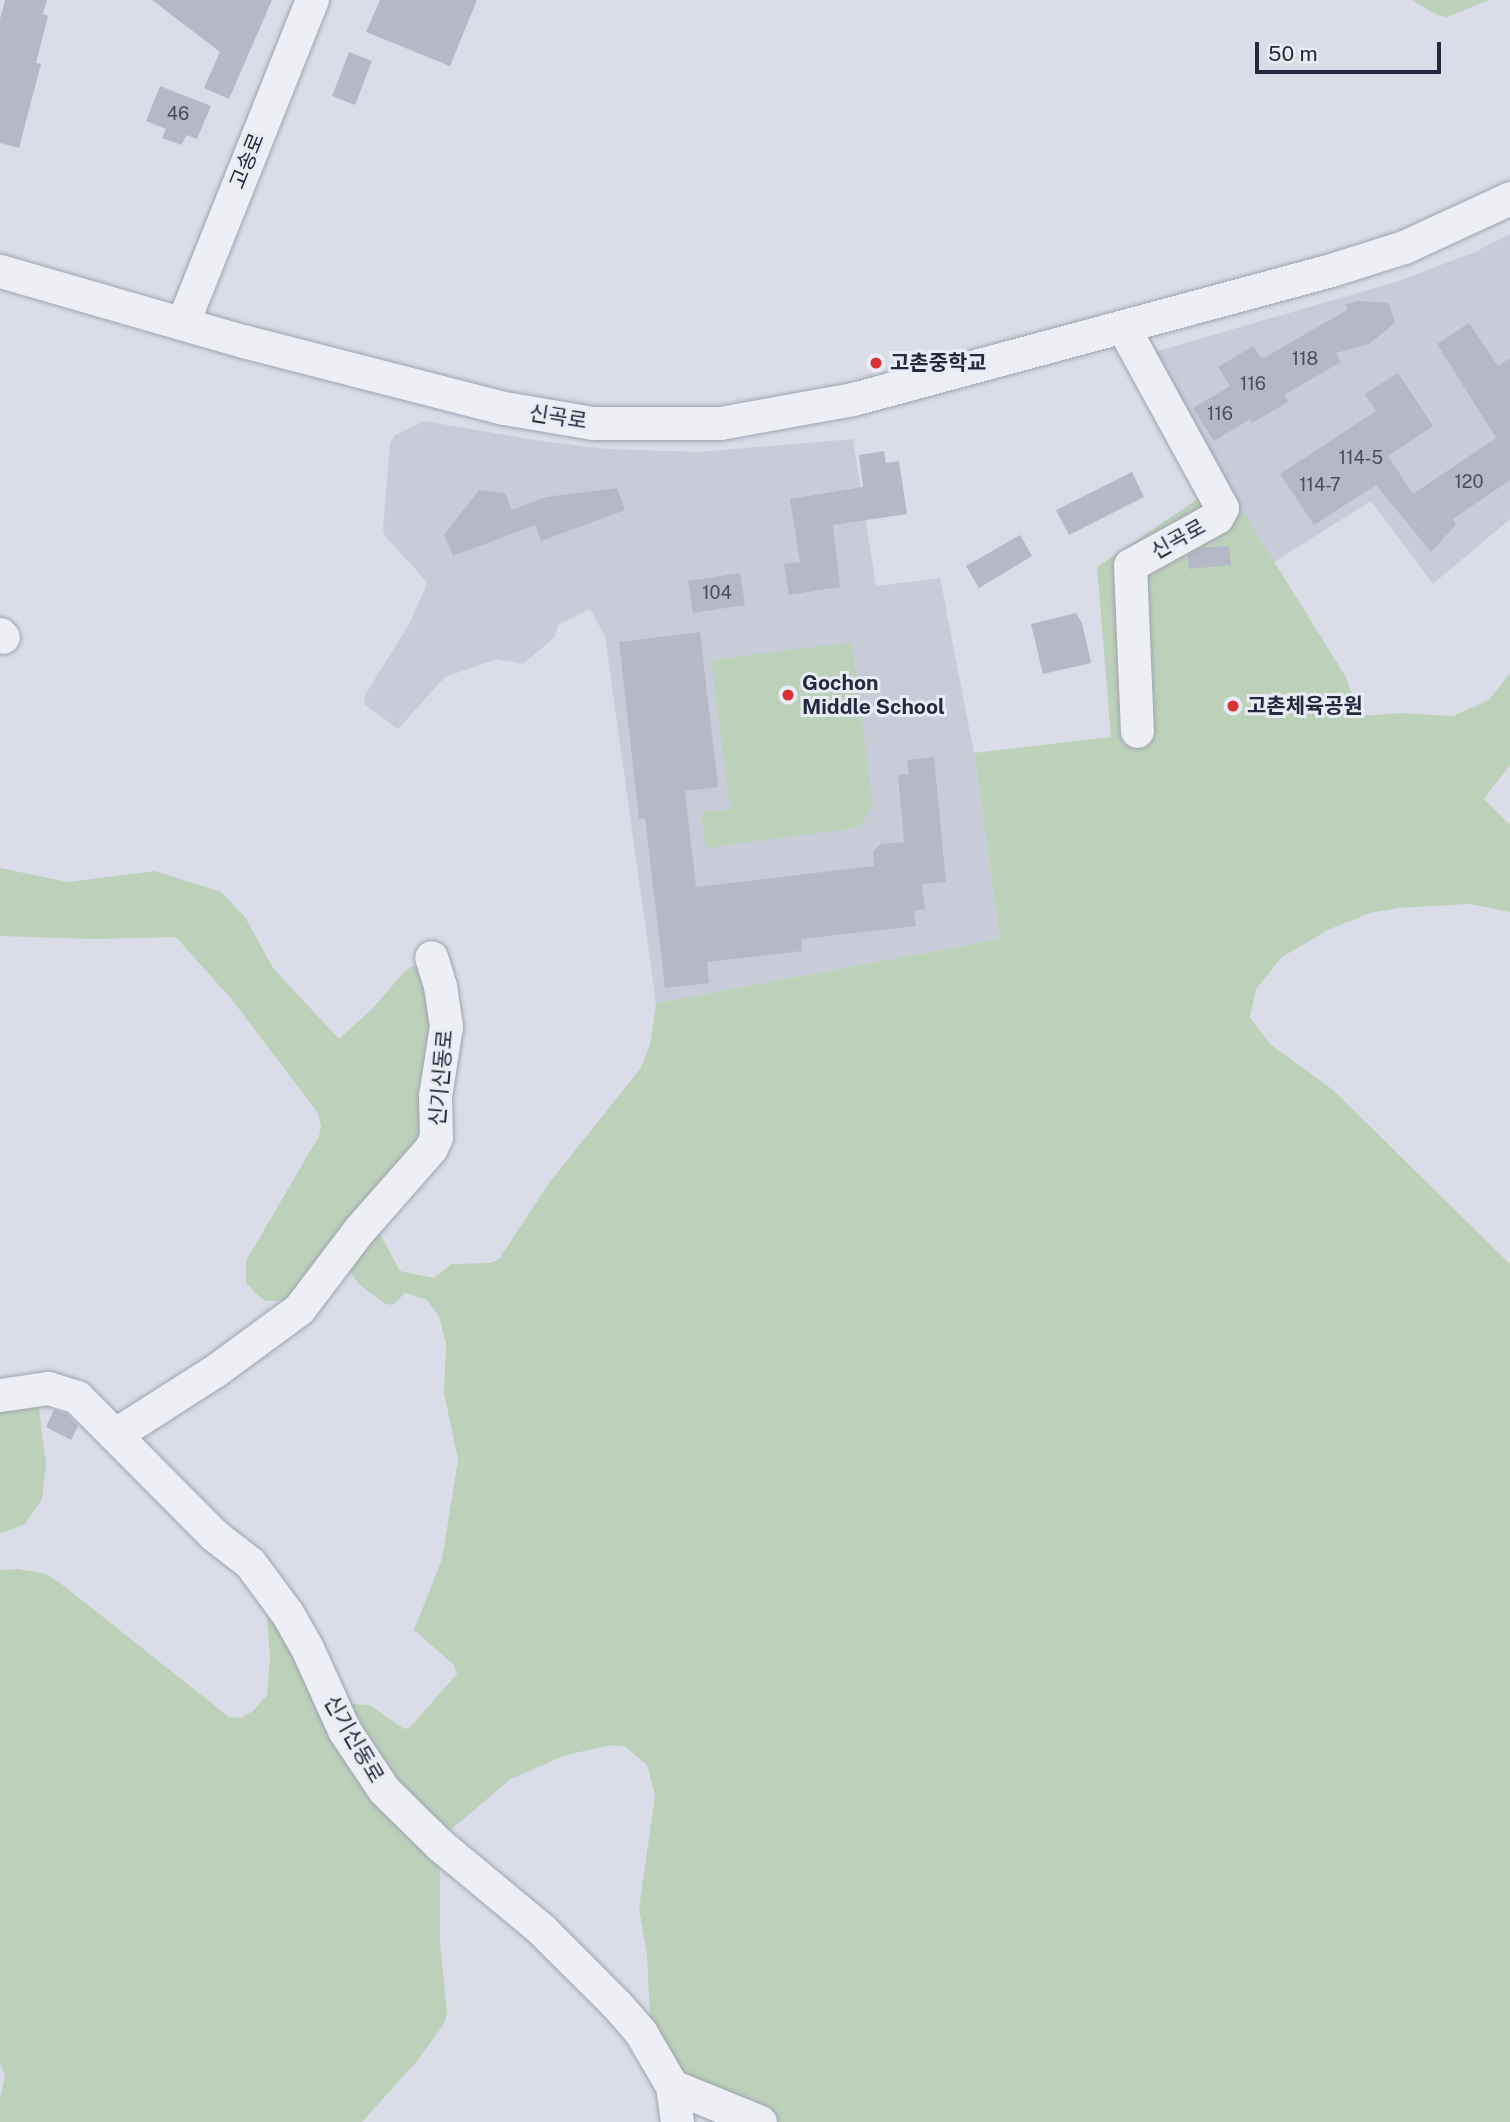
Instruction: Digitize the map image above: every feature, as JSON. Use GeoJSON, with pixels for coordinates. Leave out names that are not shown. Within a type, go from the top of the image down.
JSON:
{"type":"FeatureCollection","features":[{"type":"Feature","properties":{"kind":"street","name":"고송로"},"geometry":{"type":"LineString","coordinates":[[183,322],[312,0]]}},
{"type":"Feature","properties":{"kind":"street","name":"신곡로"},"geometry":{"type":"LineString","coordinates":[[0,271],[243,341],[504,408],[593,423],[720,423],[840,402],[1123,327],[1404,247],[1510,198]]}},
{"type":"Feature","properties":{"kind":"street","name":"신곡로"},"geometry":{"type":"LineString","coordinates":[[1123,327],[1222,508],[1217,517],[1130,565],[1138,731]]}},
{"type":"Feature","properties":{"kind":"street","name":"신기신동로"},"geometry":{"type":"LineString","coordinates":[[116,1434],[206,1376],[299,1309],[359,1230],[432,1148],[436,1137],[435,1096],[446,1026],[440,986],[431,957]]}},
{"type":"Feature","properties":{"kind":"street","name":"신기신동로"},"geometry":{"type":"LineString","coordinates":[[0,1395],[33,1389],[63,1391],[77,1397],[214,1535],[250,1563],[270,1587],[307,1648],[344,1730],[384,1790],[424,1830],[575,1961],[641,2033],[672,2086],[677,2122]]}},
{"type":"Feature","properties":{"kind":"street"},"geometry":{"type":"LineString","coordinates":[[672,2086],[760,2122]]}},
{"type":"Feature","properties":{"kind":"shaded area"},"geometry":{"type":"Polygon","coordinates":[[[1510,234],[1510,519],[1433,584],[1371,501],[1274,562],[1151,353],[1399,281],[1475,252],[1510,234]]]}},
{"type":"Feature","properties":{"kind":"shaded area","name":"Gochon Middle School"},"geometry":{"type":"Polygon","coordinates":[[[424,421],[534,440],[607,449],[698,452],[853,439],[876,586],[940,578],[974,753],[1000,939],[656,1003],[605,636],[590,609],[558,625],[555,637],[523,664],[497,659],[445,677],[398,729],[364,704],[366,693],[408,626],[425,589],[426,581],[385,536],[383,530],[390,443],[395,435],[424,421]]]}},
{"type":"Feature","properties":{"kind":"green space"},"geometry":{"type":"Polygon","coordinates":[[[1412,0],[1489,0],[1447,17],[1437,15],[1412,0]]]}},
{"type":"Feature","properties":{"kind":"green space"},"geometry":{"type":"Polygon","coordinates":[[[1224,481],[1346,677],[1360,716],[1401,713],[1453,716],[1489,700],[1510,673],[1510,765],[1484,799],[1510,825],[1510,912],[1470,904],[1398,908],[1370,913],[1330,929],[1282,957],[1256,989],[1250,1017],[1270,1044],[1333,1090],[1510,1264],[1510,2122],[777,2122],[689,2084],[650,2019],[647,1956],[639,1908],[655,1796],[647,1765],[626,1747],[612,1745],[566,1755],[511,1779],[448,1832],[386,1779],[350,1704],[370,1705],[404,1729],[410,1727],[457,1674],[454,1665],[414,1630],[442,1559],[458,1460],[444,1393],[446,1344],[439,1316],[427,1300],[405,1293],[393,1305],[386,1304],[361,1286],[346,1268],[379,1232],[400,1271],[434,1278],[451,1264],[490,1263],[499,1259],[549,1183],[640,1069],[650,1046],[656,1003],[1000,939],[974,753],[1111,737],[1097,567],[1224,481]]]}},
{"type":"Feature","properties":{"kind":"green space"},"geometry":{"type":"Polygon","coordinates":[[[852,642],[873,807],[857,828],[706,848],[701,812],[730,809],[711,660],[852,642]]]}},
{"type":"Feature","properties":{"kind":"green space"},"geometry":{"type":"Polygon","coordinates":[[[0,868],[68,882],[155,871],[221,892],[245,917],[273,968],[339,1039],[373,1008],[405,971],[412,966],[419,966],[433,996],[426,1132],[286,1301],[265,1301],[255,1293],[246,1282],[246,1261],[319,1136],[321,1126],[318,1113],[233,1001],[176,937],[93,939],[0,936],[0,868]]]}},
{"type":"Feature","properties":{"kind":"green space"},"geometry":{"type":"Polygon","coordinates":[[[38,1400],[46,1464],[42,1499],[25,1524],[0,1534],[0,1405],[38,1400]]]}},
{"type":"Feature","properties":{"kind":"green space"},"geometry":{"type":"Polygon","coordinates":[[[18,1569],[46,1574],[59,1582],[229,1717],[240,1718],[253,1711],[267,1695],[270,1658],[266,1607],[440,1863],[440,1942],[447,2012],[444,2024],[418,2060],[362,2122],[0,2122],[0,2099],[5,2075],[0,2064],[0,1570],[18,1569]]]}},
{"type":"Feature","properties":{"kind":"building"},"geometry":{"type":"Polygon","coordinates":[[[5,0],[47,0],[43,14],[48,16],[36,63],[41,64],[19,148],[0,143],[0,19],[5,0]]]}},
{"type":"Feature","properties":{"kind":"building"},"geometry":{"type":"Polygon","coordinates":[[[152,0],[272,0],[229,99],[204,88],[220,52],[152,0]]]}},
{"type":"Feature","properties":{"kind":"building"},"geometry":{"type":"Polygon","coordinates":[[[380,0],[477,0],[450,66],[366,32],[380,0]]]}},
{"type":"Feature","properties":{"kind":"building"},"geometry":{"type":"Polygon","coordinates":[[[349,52],[372,61],[355,105],[332,96],[349,52]]]}},
{"type":"Feature","properties":{"kind":"building"},"geometry":{"type":"Polygon","coordinates":[[[160,86],[211,106],[197,139],[186,135],[182,145],[162,138],[166,129],[146,121],[160,86]]]}},
{"type":"Feature","properties":{"kind":"building"},"geometry":{"type":"Polygon","coordinates":[[[1359,301],[1389,303],[1395,323],[1369,344],[1336,353],[1341,362],[1284,395],[1288,402],[1252,423],[1250,419],[1214,441],[1193,408],[1230,386],[1218,367],[1253,346],[1262,359],[1347,310],[1346,304],[1359,301]]]}},
{"type":"Feature","properties":{"kind":"building"},"geometry":{"type":"Polygon","coordinates":[[[1469,323],[1498,366],[1510,358],[1510,480],[1453,519],[1456,525],[1431,552],[1376,485],[1314,525],[1280,474],[1376,411],[1365,394],[1398,373],[1433,426],[1388,456],[1413,494],[1496,438],[1437,344],[1469,323]]]}},
{"type":"Feature","properties":{"kind":"building"},"geometry":{"type":"Polygon","coordinates":[[[884,451],[886,463],[899,461],[907,514],[833,525],[840,587],[789,595],[784,564],[800,562],[790,499],[863,487],[859,455],[884,451]]]}},
{"type":"Feature","properties":{"kind":"building"},"geometry":{"type":"Polygon","coordinates":[[[1132,472],[1144,497],[1069,535],[1056,510],[1132,472]]]}},
{"type":"Feature","properties":{"kind":"building"},"geometry":{"type":"Polygon","coordinates":[[[617,488],[625,510],[541,541],[535,525],[453,556],[444,535],[479,490],[505,493],[512,510],[546,497],[617,488]]]}},
{"type":"Feature","properties":{"kind":"building"},"geometry":{"type":"Polygon","coordinates":[[[1020,535],[1032,556],[979,588],[966,566],[1020,535]]]}},
{"type":"Feature","properties":{"kind":"building"},"geometry":{"type":"Polygon","coordinates":[[[1229,546],[1231,565],[1189,569],[1188,555],[1200,548],[1229,546]]]}},
{"type":"Feature","properties":{"kind":"building"},"geometry":{"type":"Polygon","coordinates":[[[740,573],[745,605],[693,613],[688,581],[740,573]]]}},
{"type":"Feature","properties":{"kind":"building"},"geometry":{"type":"Polygon","coordinates":[[[1076,613],[1082,623],[1091,663],[1043,674],[1031,624],[1076,613]]]}},
{"type":"Feature","properties":{"kind":"building"},"geometry":{"type":"Polygon","coordinates":[[[700,632],[718,787],[685,791],[696,887],[874,866],[873,852],[880,844],[904,842],[898,775],[909,774],[907,760],[934,757],[946,882],[922,884],[925,909],[914,911],[916,926],[801,939],[802,951],[707,962],[709,983],[665,988],[645,818],[639,819],[619,642],[700,632]]]}},
{"type":"Feature","properties":{"kind":"building"},"geometry":{"type":"Polygon","coordinates":[[[54,1410],[67,1414],[78,1426],[71,1440],[46,1427],[54,1410]]]}},
{"type":"Feature","properties":{"kind":"place","name":"고촌중학교"},"geometry":{"type":"Point","coordinates":[876,363]}},
{"type":"Feature","properties":{"kind":"place","name":"Gochon Middle School"},"geometry":{"type":"Point","coordinates":[788,695]}},
{"type":"Feature","properties":{"kind":"place","name":"고촌체육공원"},"geometry":{"type":"Point","coordinates":[1233,706]}}]}
